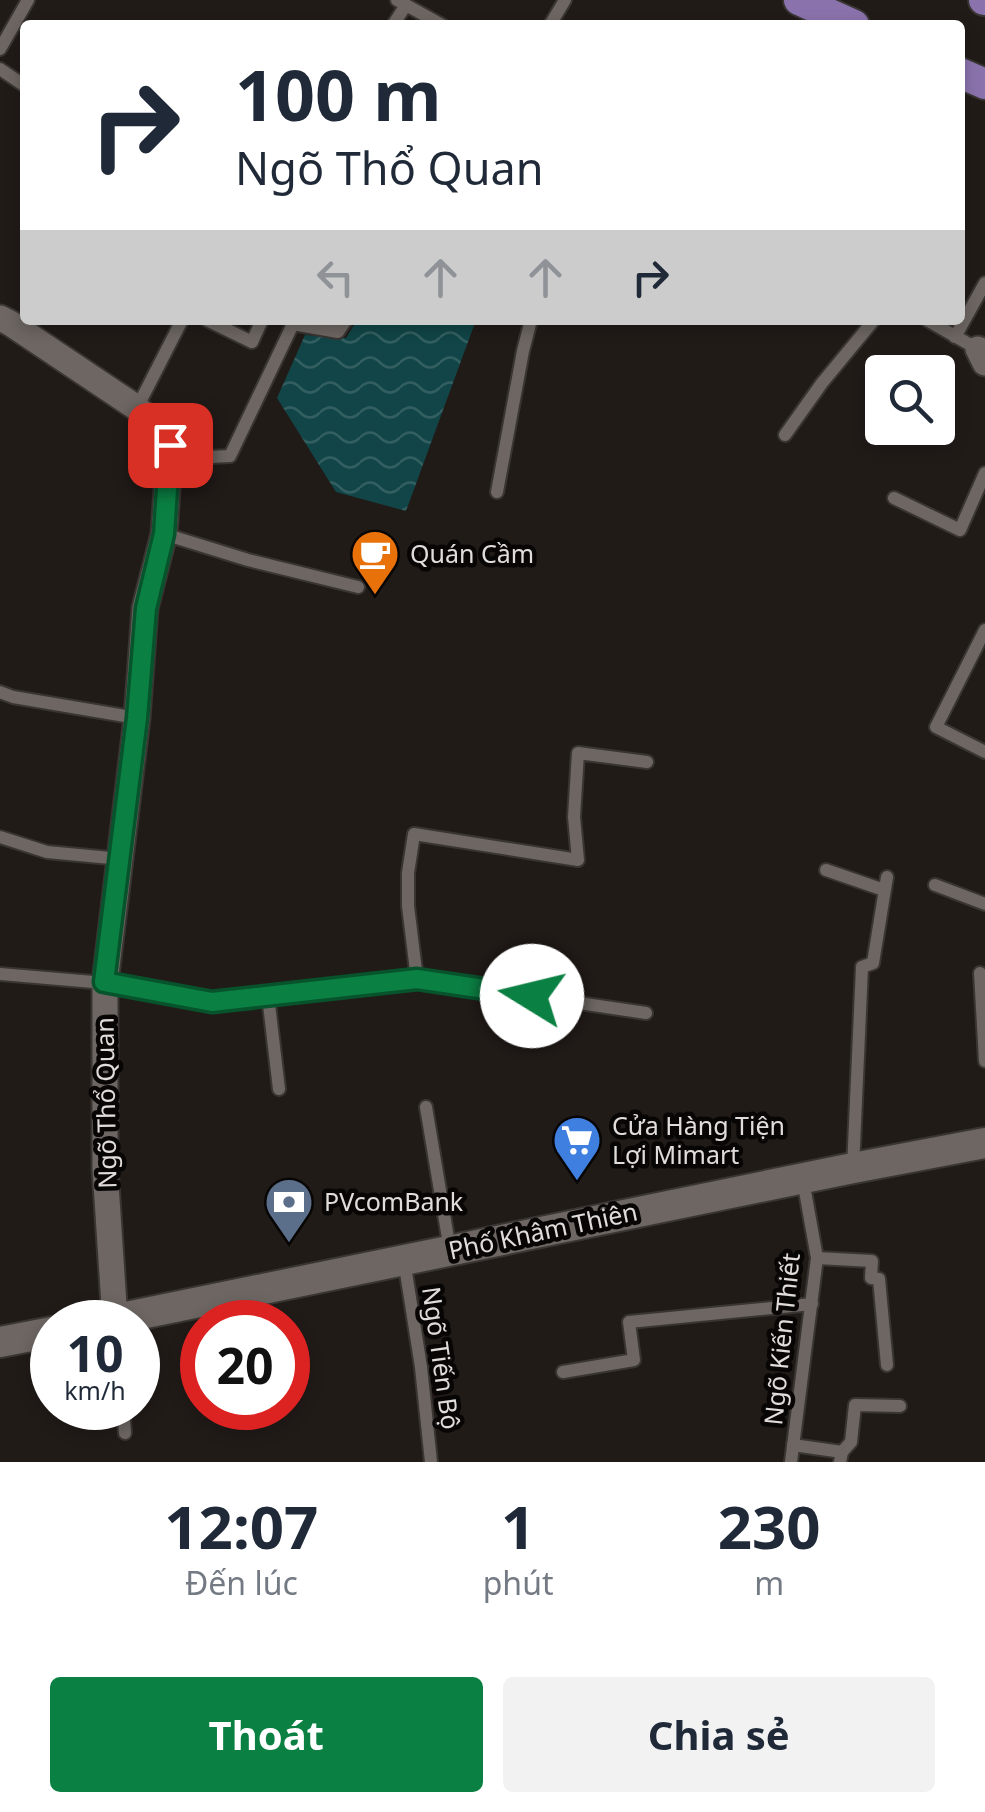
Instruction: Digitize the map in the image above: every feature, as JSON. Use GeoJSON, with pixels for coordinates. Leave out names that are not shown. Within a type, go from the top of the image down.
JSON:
{"type":"FeatureCollection","features":[{"type":"Feature","properties":{"kind":"main road"},"geometry":{"type":"LineString","coordinates":[[799,0],[843,20]]}},
{"type":"Feature","properties":{"kind":"main road","name":"Phố Khâm Thiên"},"geometry":{"type":"LineString","coordinates":[[160,1312],[802,1178],[984,1149]]}},
{"type":"Feature","properties":{"kind":"main road"},"geometry":{"type":"LineString","coordinates":[[0,1342],[30,1336]]}},
{"type":"Feature","properties":{"kind":"street"},"geometry":{"type":"LineString","coordinates":[[0,318],[137,408],[163,433],[170,445],[170,459]]}},
{"type":"Feature","properties":{"kind":"street","name":"Ngõ Thổ Quan"},"geometry":{"type":"LineString","coordinates":[[110,1300],[104,982],[137,718],[146,608],[164,534],[170,459]]}},
{"type":"Feature","properties":{"kind":"lane"},"geometry":{"type":"LineString","coordinates":[[0,49],[28,0]]}},
{"type":"Feature","properties":{"kind":"lane"},"geometry":{"type":"LineString","coordinates":[[402,2],[433,20]]}},
{"type":"Feature","properties":{"kind":"lane"},"geometry":{"type":"LineString","coordinates":[[935,325],[976,350],[985,283]]}},
{"type":"Feature","properties":{"kind":"lane"},"geometry":{"type":"LineString","coordinates":[[137,408],[179,325]]}},
{"type":"Feature","properties":{"kind":"lane"},"geometry":{"type":"LineString","coordinates":[[217,325],[252,342],[260,325]]}},
{"type":"Feature","properties":{"kind":"lane"},"geometry":{"type":"LineString","coordinates":[[170,459],[230,456],[294,325]]}},
{"type":"Feature","properties":{"kind":"lane"},"geometry":{"type":"LineString","coordinates":[[300,325],[338,332],[343,325]]}},
{"type":"Feature","properties":{"kind":"lane"},"geometry":{"type":"LineString","coordinates":[[498,492],[530,325]]}},
{"type":"Feature","properties":{"kind":"lane"},"geometry":{"type":"LineString","coordinates":[[785,435],[822,382],[870,325]]}},
{"type":"Feature","properties":{"kind":"lane"},"geometry":{"type":"LineString","coordinates":[[894,498],[960,530],[985,473]]}},
{"type":"Feature","properties":{"kind":"lane"},"geometry":{"type":"LineString","coordinates":[[164,534],[358,587]]}},
{"type":"Feature","properties":{"kind":"lane"},"geometry":{"type":"LineString","coordinates":[[982,751],[936,727],[985,630]]}},
{"type":"Feature","properties":{"kind":"lane"},"geometry":{"type":"LineString","coordinates":[[0,692],[137,718]]}},
{"type":"Feature","properties":{"kind":"lane"},"geometry":{"type":"LineString","coordinates":[[417,979],[408,906],[414,834],[578,860],[574,816],[578,753],[647,762]]}},
{"type":"Feature","properties":{"kind":"lane"},"geometry":{"type":"LineString","coordinates":[[0,838],[47,852],[121,858]]}},
{"type":"Feature","properties":{"kind":"lane"},"geometry":{"type":"LineString","coordinates":[[826,870],[885,884],[873,963],[862,967],[854,1168]]}},
{"type":"Feature","properties":{"kind":"lane"},"geometry":{"type":"LineString","coordinates":[[934,885],[985,904]]}},
{"type":"Feature","properties":{"kind":"lane"},"geometry":{"type":"LineString","coordinates":[[980,973],[985,1061]]}},
{"type":"Feature","properties":{"kind":"lane"},"geometry":{"type":"LineString","coordinates":[[0,974],[104,982],[212,1002],[417,979],[646,1014]]}},
{"type":"Feature","properties":{"kind":"lane"},"geometry":{"type":"LineString","coordinates":[[268,996],[279,1088]]}},
{"type":"Feature","properties":{"kind":"lane"},"geometry":{"type":"LineString","coordinates":[[426,1107],[450,1250]]}},
{"type":"Feature","properties":{"kind":"lane","name":"Ngõ Kiến Thiết"},"geometry":{"type":"LineString","coordinates":[[791,1462],[817,1258],[802,1178]]}},
{"type":"Feature","properties":{"kind":"lane"},"geometry":{"type":"LineString","coordinates":[[817,1258],[872,1260],[872,1278],[880,1279],[887,1365]]}},
{"type":"Feature","properties":{"kind":"lane","name":"Ngõ Tiến Bộ"},"geometry":{"type":"LineString","coordinates":[[404,1260],[432,1462]]}},
{"type":"Feature","properties":{"kind":"lane"},"geometry":{"type":"LineString","coordinates":[[562,1372],[634,1360],[629,1322],[812,1304]]}},
{"type":"Feature","properties":{"kind":"lane"},"geometry":{"type":"LineString","coordinates":[[841,1457],[851,1442],[855,1405],[900,1406]]}},
{"type":"Feature","properties":{"kind":"lane","name":"Ngõ Kiến Thiết"},"geometry":{"type":"LineString","coordinates":[[793,1446],[841,1457]]}},
{"type":"Feature","properties":{"kind":"water"},"geometry":{"type":"Polygon","coordinates":[[[354,325],[474,325],[406,511],[336,492],[277,398],[305,335],[346,338],[354,325]]]}},
{"type":"Feature","properties":{"kind":"place","name":"Quán Cầm"},"geometry":{"type":"Point","coordinates":[375,596]}},
{"type":"Feature","properties":{"kind":"place","name":"Cửa Hàng Tiện Lợi Mimart"},"geometry":{"type":"Point","coordinates":[577,1182]}},
{"type":"Feature","properties":{"kind":"place","name":"PVcomBank"},"geometry":{"type":"Point","coordinates":[289,1244]}},
{"type":"Feature","properties":{"kind":"route"},"geometry":{"type":"LineString","coordinates":[[170,445],[164,534],[146,608],[137,718],[104,982],[212,1002],[417,979],[532,996]]}}]}
